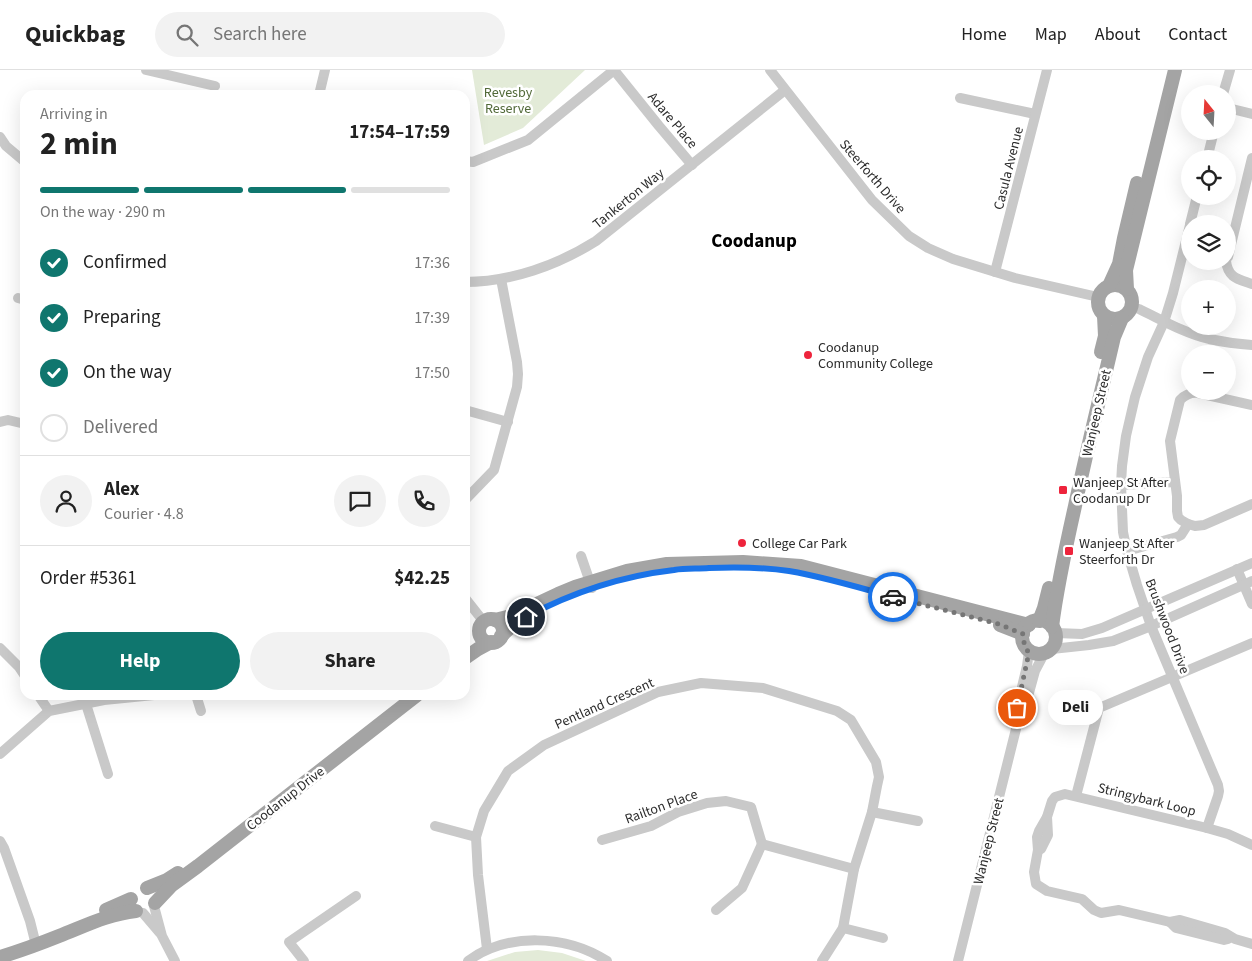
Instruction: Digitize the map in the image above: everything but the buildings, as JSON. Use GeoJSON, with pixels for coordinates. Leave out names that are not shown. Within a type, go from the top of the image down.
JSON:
{"type":"FeatureCollection","features":[{"type":"Feature","properties":{"kind":"main road"},"geometry":{"type":"LineString","coordinates":[[1110,286],[1119,264],[1165,70]]}},
{"type":"Feature","properties":{"kind":"main road"},"geometry":{"type":"LineString","coordinates":[[1127,289],[1119,285],[1110,286],[1101,292],[1098,297],[1098,307],[1104,316],[1113,319],[1122,318],[1129,312],[1131,307],[1132,298],[1127,289],[1126,270],[1175,70]]}},
{"type":"Feature","properties":{"kind":"main road","name":"Wanjeep Street"},"geometry":{"type":"LineString","coordinates":[[1040,628],[1105,336],[1104,316]]}},
{"type":"Feature","properties":{"kind":"main road","name":"Wanjeep Street"},"geometry":{"type":"LineString","coordinates":[[1040,628],[1056,594],[1084,463],[1114,337],[1122,318]]}},
{"type":"Feature","properties":{"kind":"main road"},"geometry":{"type":"LineString","coordinates":[[470,644],[486,623],[512,616],[558,594],[639,575],[676,570],[734,567],[790,572],[843,583],[999,624],[1040,628],[1056,639],[1055,644],[1048,651],[1038,654],[1029,651],[1023,643],[1040,628]]}},
{"type":"Feature","properties":{"kind":"main road"},"geometry":{"type":"LineString","coordinates":[[470,654],[496,639],[526,617],[591,585]]}},
{"type":"Feature","properties":{"kind":"main road"},"geometry":{"type":"LineString","coordinates":[[486,623],[498,622],[502,628],[496,639]]}},
{"type":"Feature","properties":{"kind":"main road"},"geometry":{"type":"LineString","coordinates":[[486,623],[480,635],[482,639],[496,639]]}},
{"type":"Feature","properties":{"kind":"main road","name":"Coodanup Drive"},"geometry":{"type":"LineString","coordinates":[[144,906],[132,895],[136,890],[167,880],[189,866],[401,700]]}},
{"type":"Feature","properties":{"kind":"main road","name":"Coodanup Drive"},"geometry":{"type":"LineString","coordinates":[[0,957],[96,914],[144,906],[411,700]]}},
{"type":"Feature","properties":{"kind":"main road"},"geometry":{"type":"LineString","coordinates":[[144,906],[156,899],[147,888]]}},
{"type":"Feature","properties":{"kind":"main road","name":"Coodanup Drive"},"geometry":{"type":"LineString","coordinates":[[0,950],[35,942]]}},
{"type":"Feature","properties":{"kind":"street"},"geometry":{"type":"LineString","coordinates":[[146,70],[215,86]]}},
{"type":"Feature","properties":{"kind":"street"},"geometry":{"type":"LineString","coordinates":[[320,90],[325,70]]}},
{"type":"Feature","properties":{"kind":"street"},"geometry":{"type":"LineString","coordinates":[[470,162],[528,140],[614,70]]}},
{"type":"Feature","properties":{"kind":"street","name":"Adare Place"},"geometry":{"type":"LineString","coordinates":[[614,70],[692,165]]}},
{"type":"Feature","properties":{"kind":"street","name":"Steerforth Drive"},"geometry":{"type":"LineString","coordinates":[[770,70],[872,200],[909,236],[928,248],[953,259],[995,272],[1098,297]]}},
{"type":"Feature","properties":{"kind":"street","name":"Casula Avenue"},"geometry":{"type":"LineString","coordinates":[[995,272],[1047,70]]}},
{"type":"Feature","properties":{"kind":"street"},"geometry":{"type":"LineString","coordinates":[[1226,85],[1230,70]]}},
{"type":"Feature","properties":{"kind":"street","name":"Tankerton Way"},"geometry":{"type":"LineString","coordinates":[[470,282],[501,279],[521,274],[553,264],[581,251],[785,90]]}},
{"type":"Feature","properties":{"kind":"street"},"geometry":{"type":"LineString","coordinates":[[960,98],[1035,114]]}},
{"type":"Feature","properties":{"kind":"street"},"geometry":{"type":"LineString","coordinates":[[1236,110],[1252,114]]}},
{"type":"Feature","properties":{"kind":"street"},"geometry":{"type":"LineString","coordinates":[[0,137],[3,149],[20,159]]}},
{"type":"Feature","properties":{"kind":"street"},"geometry":{"type":"LineString","coordinates":[[1236,224],[1252,158]]}},
{"type":"Feature","properties":{"kind":"street","name":"Brushwood Drive"},"geometry":{"type":"LineString","coordinates":[[1181,261],[1164,322],[1148,357],[1135,397],[1126,436],[1121,485],[1126,552],[1151,626],[1218,785],[1218,796],[1207,828]]}},
{"type":"Feature","properties":{"kind":"street"},"geometry":{"type":"LineString","coordinates":[[1228,270],[1234,277],[1252,284]]}},
{"type":"Feature","properties":{"kind":"street"},"geometry":{"type":"LineString","coordinates":[[470,495],[494,470],[517,387],[518,374],[514,344],[501,279]]}},
{"type":"Feature","properties":{"kind":"street"},"geometry":{"type":"LineString","coordinates":[[1131,307],[1207,339],[1252,344]]}},
{"type":"Feature","properties":{"kind":"street"},"geometry":{"type":"LineString","coordinates":[[1252,405],[1192,392],[1180,400],[1170,441],[1176,482],[1177,511],[1178,517],[1181,520],[1196,526],[1204,525],[1252,504]]}},
{"type":"Feature","properties":{"kind":"street"},"geometry":{"type":"LineString","coordinates":[[470,411],[508,422]]}},
{"type":"Feature","properties":{"kind":"street"},"geometry":{"type":"LineString","coordinates":[[0,422],[8,420],[20,423]]}},
{"type":"Feature","properties":{"kind":"street"},"geometry":{"type":"LineString","coordinates":[[1121,485],[1176,482]]}},
{"type":"Feature","properties":{"kind":"street"},"geometry":{"type":"LineString","coordinates":[[1126,552],[1177,537],[1188,524]]}},
{"type":"Feature","properties":{"kind":"street"},"geometry":{"type":"LineString","coordinates":[[581,556],[591,585]]}},
{"type":"Feature","properties":{"kind":"street"},"geometry":{"type":"LineString","coordinates":[[1040,628],[1082,634],[1102,628],[1252,563]]}},
{"type":"Feature","properties":{"kind":"street"},"geometry":{"type":"LineString","coordinates":[[1237,570],[1248,583],[1252,604]]}},
{"type":"Feature","properties":{"kind":"street"},"geometry":{"type":"LineString","coordinates":[[1048,651],[1113,641],[1248,583]]}},
{"type":"Feature","properties":{"kind":"street"},"geometry":{"type":"LineString","coordinates":[[470,604],[486,623]]}},
{"type":"Feature","properties":{"kind":"street"},"geometry":{"type":"LineString","coordinates":[[1076,796],[1099,708],[1252,643]]}},
{"type":"Feature","properties":{"kind":"street"},"geometry":{"type":"LineString","coordinates":[[0,648],[20,668]]}},
{"type":"Feature","properties":{"kind":"street","name":"Wanjeep Street"},"geometry":{"type":"LineString","coordinates":[[1018,721],[1017,708],[1029,651]]}},
{"type":"Feature","properties":{"kind":"street","name":"Wanjeep Street"},"geometry":{"type":"LineString","coordinates":[[958,961],[1018,721],[1024,711],[1035,671],[1048,651]]}},
{"type":"Feature","properties":{"kind":"street","name":"Pentland Crescent"},"geometry":{"type":"LineString","coordinates":[[487,949],[478,875],[476,837],[484,811],[508,771],[544,745],[658,692],[701,683],[763,688],[837,711],[851,720],[876,762],[879,777],[872,812],[854,869],[843,928],[822,961]]}},
{"type":"Feature","properties":{"kind":"street"},"geometry":{"type":"LineString","coordinates":[[41,700],[49,711]]}},
{"type":"Feature","properties":{"kind":"street"},"geometry":{"type":"LineString","coordinates":[[0,754],[49,711],[104,700]]}},
{"type":"Feature","properties":{"kind":"street"},"geometry":{"type":"LineString","coordinates":[[198,700],[201,711]]}},
{"type":"Feature","properties":{"kind":"street"},"geometry":{"type":"LineString","coordinates":[[86,704],[108,774]]}},
{"type":"Feature","properties":{"kind":"street","name":"Stringybark Loop"},"geometry":{"type":"LineString","coordinates":[[1252,845],[1228,834],[1207,828],[1076,796],[1060,794],[1055,797],[1050,805],[1047,817],[1041,825],[1037,837],[1038,850],[1034,872],[1036,884],[1046,891],[1082,899],[1094,910],[1101,913],[1124,910],[1170,922],[1180,920],[1225,933],[1235,939],[1252,944]]}},
{"type":"Feature","properties":{"kind":"street","name":"Railton Place"},"geometry":{"type":"LineString","coordinates":[[602,840],[650,826],[694,806],[726,801],[751,807],[762,844]]}},
{"type":"Feature","properties":{"kind":"street"},"geometry":{"type":"LineString","coordinates":[[872,812],[918,821]]}},
{"type":"Feature","properties":{"kind":"street"},"geometry":{"type":"LineString","coordinates":[[434,826],[476,837]]}},
{"type":"Feature","properties":{"kind":"street"},"geometry":{"type":"LineString","coordinates":[[0,841],[30,921],[35,942]]}},
{"type":"Feature","properties":{"kind":"street"},"geometry":{"type":"LineString","coordinates":[[716,910],[742,888],[762,844],[854,869]]}},
{"type":"Feature","properties":{"kind":"street"},"geometry":{"type":"LineString","coordinates":[[304,961],[289,942],[356,896]]}},
{"type":"Feature","properties":{"kind":"street"},"geometry":{"type":"LineString","coordinates":[[144,906],[175,961]]}},
{"type":"Feature","properties":{"kind":"street"},"geometry":{"type":"LineString","coordinates":[[843,928],[883,938]]}},
{"type":"Feature","properties":{"kind":"street"},"geometry":{"type":"LineString","coordinates":[[468,961],[487,949],[508,943],[540,940],[581,947],[607,961]]}},
{"type":"Feature","properties":{"kind":"green space","name":"Revesby Reserve"},"geometry":{"type":"Polygon","coordinates":[[[472,70],[585,70],[523,128],[484,145],[472,70]]]}},
{"type":"Feature","properties":{"kind":"green space"},"geometry":{"type":"Polygon","coordinates":[[[538,950],[562,953],[586,961],[487,961],[515,952],[538,950]]]}},
{"type":"Feature","properties":{"kind":"way so far"},"geometry":{"type":"LineString","coordinates":[[893,597],[999,624],[1023,634],[1023,643],[1029,651],[1017,708]]}},
{"type":"Feature","properties":{"kind":"place","name":"Coodanup Community College"},"geometry":{"type":"Point","coordinates":[808,355]}},
{"type":"Feature","properties":{"kind":"place","name":"Wanjeep St After Coodanup Dr"},"geometry":{"type":"Point","coordinates":[1063,490]}},
{"type":"Feature","properties":{"kind":"place","name":"College Car Park"},"geometry":{"type":"Point","coordinates":[742,543]}},
{"type":"Feature","properties":{"kind":"place","name":"Wanjeep St After Steerforth Dr"},"geometry":{"type":"Point","coordinates":[1069,551]}},
{"type":"Feature","properties":{"kind":"place","name":"Deli"},"geometry":{"type":"Point","coordinates":[1017,708]}},
{"type":"Feature","properties":{"kind":"district","name":"Coodanup"},"geometry":{"type":"Point","coordinates":[754,240]}},
{"type":"Feature","properties":{"kind":"route"},"geometry":{"type":"LineString","coordinates":[[526,617],[544,607],[617,580],[676,570],[734,567],[775,570],[843,583],[893,597]]}}]}
